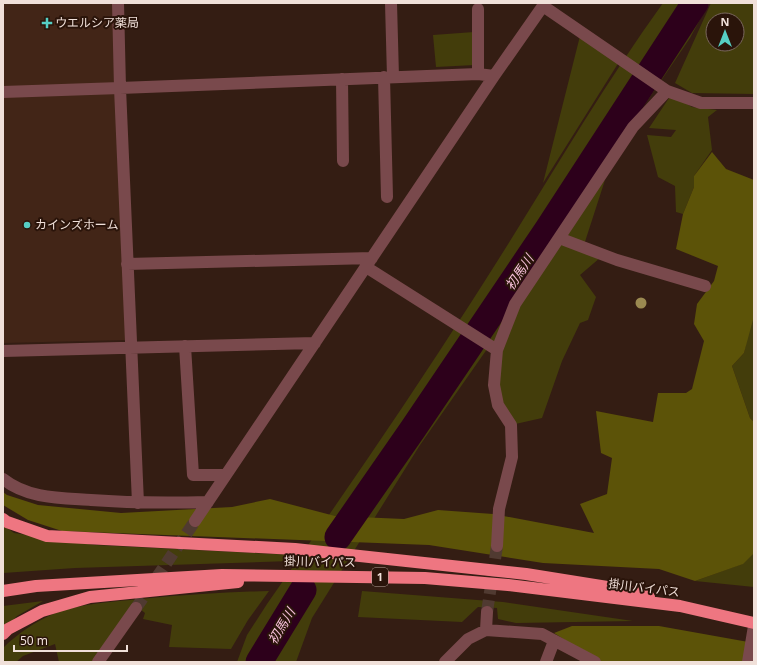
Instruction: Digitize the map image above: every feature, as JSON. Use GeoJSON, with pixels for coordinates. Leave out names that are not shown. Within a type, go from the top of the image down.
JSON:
{"type":"FeatureCollection","features":[{"type":"Feature","properties":{"kind":"highway"},"geometry":{"type":"LineString","coordinates":[[3,519],[7,522],[47,536],[295,549],[526,574],[626,590],[680,606]]}},
{"type":"Feature","properties":{"kind":"highway","name":"掛川バイパス"},"geometry":{"type":"LineString","coordinates":[[3,591],[36,586],[149,578],[222,575],[295,575],[433,579],[508,585],[680,606],[754,625]]}},
{"type":"Feature","properties":{"kind":"highway"},"geometry":{"type":"LineString","coordinates":[[3,634],[8,629],[42,611],[90,597],[295,575]]}},
{"type":"Feature","properties":{"kind":"street"},"geometry":{"type":"LineString","coordinates":[[118,3],[127,264],[138,503]]}},
{"type":"Feature","properties":{"kind":"street"},"geometry":{"type":"LineString","coordinates":[[387,197],[388,77],[391,3]]}},
{"type":"Feature","properties":{"kind":"street"},"geometry":{"type":"LineString","coordinates":[[195,521],[544,4],[664,89],[701,103],[754,103]]}},
{"type":"Feature","properties":{"kind":"street"},"geometry":{"type":"LineString","coordinates":[[478,9],[478,74]]}},
{"type":"Feature","properties":{"kind":"street"},"geometry":{"type":"LineString","coordinates":[[3,92],[342,78],[478,74],[494,76]]}},
{"type":"Feature","properties":{"kind":"street"},"geometry":{"type":"LineString","coordinates":[[342,78],[343,161]]}},
{"type":"Feature","properties":{"kind":"street"},"geometry":{"type":"LineString","coordinates":[[497,546],[499,509],[512,457],[511,425],[498,405],[494,385],[492,348],[515,304],[633,127],[664,89]]}},
{"type":"Feature","properties":{"kind":"street"},"geometry":{"type":"LineString","coordinates":[[559,238],[617,260],[705,286]]}},
{"type":"Feature","properties":{"kind":"street"},"geometry":{"type":"LineString","coordinates":[[127,264],[369,263],[457,326],[492,348]]}},
{"type":"Feature","properties":{"kind":"street"},"geometry":{"type":"LineString","coordinates":[[3,351],[315,343]]}},
{"type":"Feature","properties":{"kind":"street"},"geometry":{"type":"LineString","coordinates":[[185,346],[193,475],[226,475]]}},
{"type":"Feature","properties":{"kind":"street"},"geometry":{"type":"LineString","coordinates":[[3,479],[12,487],[44,497],[138,503],[208,502]]}},
{"type":"Feature","properties":{"kind":"street"},"geometry":{"type":"LineString","coordinates":[[98,662],[136,608]]}},
{"type":"Feature","properties":{"kind":"street"},"geometry":{"type":"LineString","coordinates":[[486,630],[487,612]]}},
{"type":"Feature","properties":{"kind":"street"},"geometry":{"type":"LineString","coordinates":[[748,662],[754,625]]}},
{"type":"Feature","properties":{"kind":"street"},"geometry":{"type":"LineString","coordinates":[[445,662],[468,640],[486,630],[542,634],[595,662]]}},
{"type":"Feature","properties":{"kind":"street"},"geometry":{"type":"LineString","coordinates":[[546,662],[554,641]]}},
{"type":"Feature","properties":{"kind":"shaded area"},"geometry":{"type":"Polygon","coordinates":[[[3,3],[113,3],[126,340],[3,343],[3,3]]]}},
{"type":"Feature","properties":{"kind":"shaded area"},"geometry":{"type":"Polygon","coordinates":[[[663,3],[709,3],[690,38],[635,119],[561,235],[605,180],[582,251],[601,257],[580,275],[596,297],[588,320],[580,323],[562,361],[542,418],[511,425],[496,393],[492,342],[420,445],[312,618],[296,662],[237,662],[247,635],[267,604],[422,378],[496,264],[613,76],[663,3]]]}},
{"type":"Feature","properties":{"kind":"shaded area"},"geometry":{"type":"Polygon","coordinates":[[[711,3],[754,3],[754,94],[692,93],[675,83],[705,16],[705,52],[745,52],[745,12],[707,12],[711,3]]]}},
{"type":"Feature","properties":{"kind":"shaded area"},"geometry":{"type":"Polygon","coordinates":[[[474,32],[475,65],[436,67],[433,35],[474,32]]]}},
{"type":"Feature","properties":{"kind":"shaded area"},"geometry":{"type":"Polygon","coordinates":[[[580,36],[619,62],[543,183],[580,36]]]}},
{"type":"Feature","properties":{"kind":"shaded area"},"geometry":{"type":"Polygon","coordinates":[[[671,95],[692,107],[717,110],[708,117],[712,150],[694,176],[694,187],[683,214],[676,212],[675,186],[658,177],[647,135],[671,137],[676,130],[649,128],[671,95]]]}},
{"type":"Feature","properties":{"kind":"shaded area"},"geometry":{"type":"Polygon","coordinates":[[[712,152],[726,169],[754,180],[754,316],[744,353],[732,366],[750,418],[754,422],[754,553],[743,564],[695,581],[659,569],[543,563],[429,545],[62,531],[28,520],[3,505],[3,492],[7,495],[38,505],[121,513],[232,507],[270,499],[335,516],[404,519],[438,510],[493,514],[594,533],[580,504],[607,494],[612,458],[601,453],[596,411],[653,422],[658,393],[686,393],[692,389],[704,341],[694,324],[697,304],[714,281],[718,266],[676,249],[683,214],[694,187],[694,176],[712,152]]]}},
{"type":"Feature","properties":{"kind":"shaded area"},"geometry":{"type":"Polygon","coordinates":[[[754,307],[754,422],[750,418],[732,366],[744,353],[754,307]]]}},
{"type":"Feature","properties":{"kind":"shaded area"},"geometry":{"type":"Polygon","coordinates":[[[3,525],[14,533],[95,545],[295,555],[291,561],[75,568],[3,573],[3,525]]]}},
{"type":"Feature","properties":{"kind":"shaded area"},"geometry":{"type":"Polygon","coordinates":[[[754,552],[754,587],[695,581],[742,564],[754,552]]]}},
{"type":"Feature","properties":{"kind":"shaded area"},"geometry":{"type":"Polygon","coordinates":[[[269,591],[248,620],[231,649],[169,647],[172,625],[143,619],[145,613],[135,605],[97,662],[59,662],[55,644],[23,656],[16,662],[3,662],[3,648],[14,638],[26,629],[53,614],[74,607],[173,596],[269,591]]]}},
{"type":"Feature","properties":{"kind":"shaded area"},"geometry":{"type":"Polygon","coordinates":[[[362,591],[503,602],[633,621],[516,623],[498,619],[497,608],[478,607],[462,622],[358,617],[362,591]]]}},
{"type":"Feature","properties":{"kind":"shaded area"},"geometry":{"type":"Polygon","coordinates":[[[43,601],[17,616],[3,630],[3,606],[43,601]]]}},
{"type":"Feature","properties":{"kind":"shaded area"},"geometry":{"type":"Polygon","coordinates":[[[572,626],[659,626],[754,643],[754,662],[600,662],[554,633],[572,626]]]}},
{"type":"Feature","properties":{"kind":"waterway","name":"初馬川"},"geometry":{"type":"LineString","coordinates":[[338,537],[548,229],[695,3]]}},
{"type":"Feature","properties":{"kind":"waterway","name":"初馬川"},"geometry":{"type":"LineString","coordinates":[[259,662],[303,590]]}},
{"type":"Feature","properties":{"kind":"tunnel"},"geometry":{"type":"LineString","coordinates":[[136,608],[195,521]]}},
{"type":"Feature","properties":{"kind":"tunnel"},"geometry":{"type":"LineString","coordinates":[[487,612],[497,546]]}},
{"type":"Feature","properties":{"kind":"place","name":"ウエルシア薬局"},"geometry":{"type":"Point","coordinates":[47,23]}},
{"type":"Feature","properties":{"kind":"place","name":"カインズホーム"},"geometry":{"type":"Point","coordinates":[27,225]}}]}
